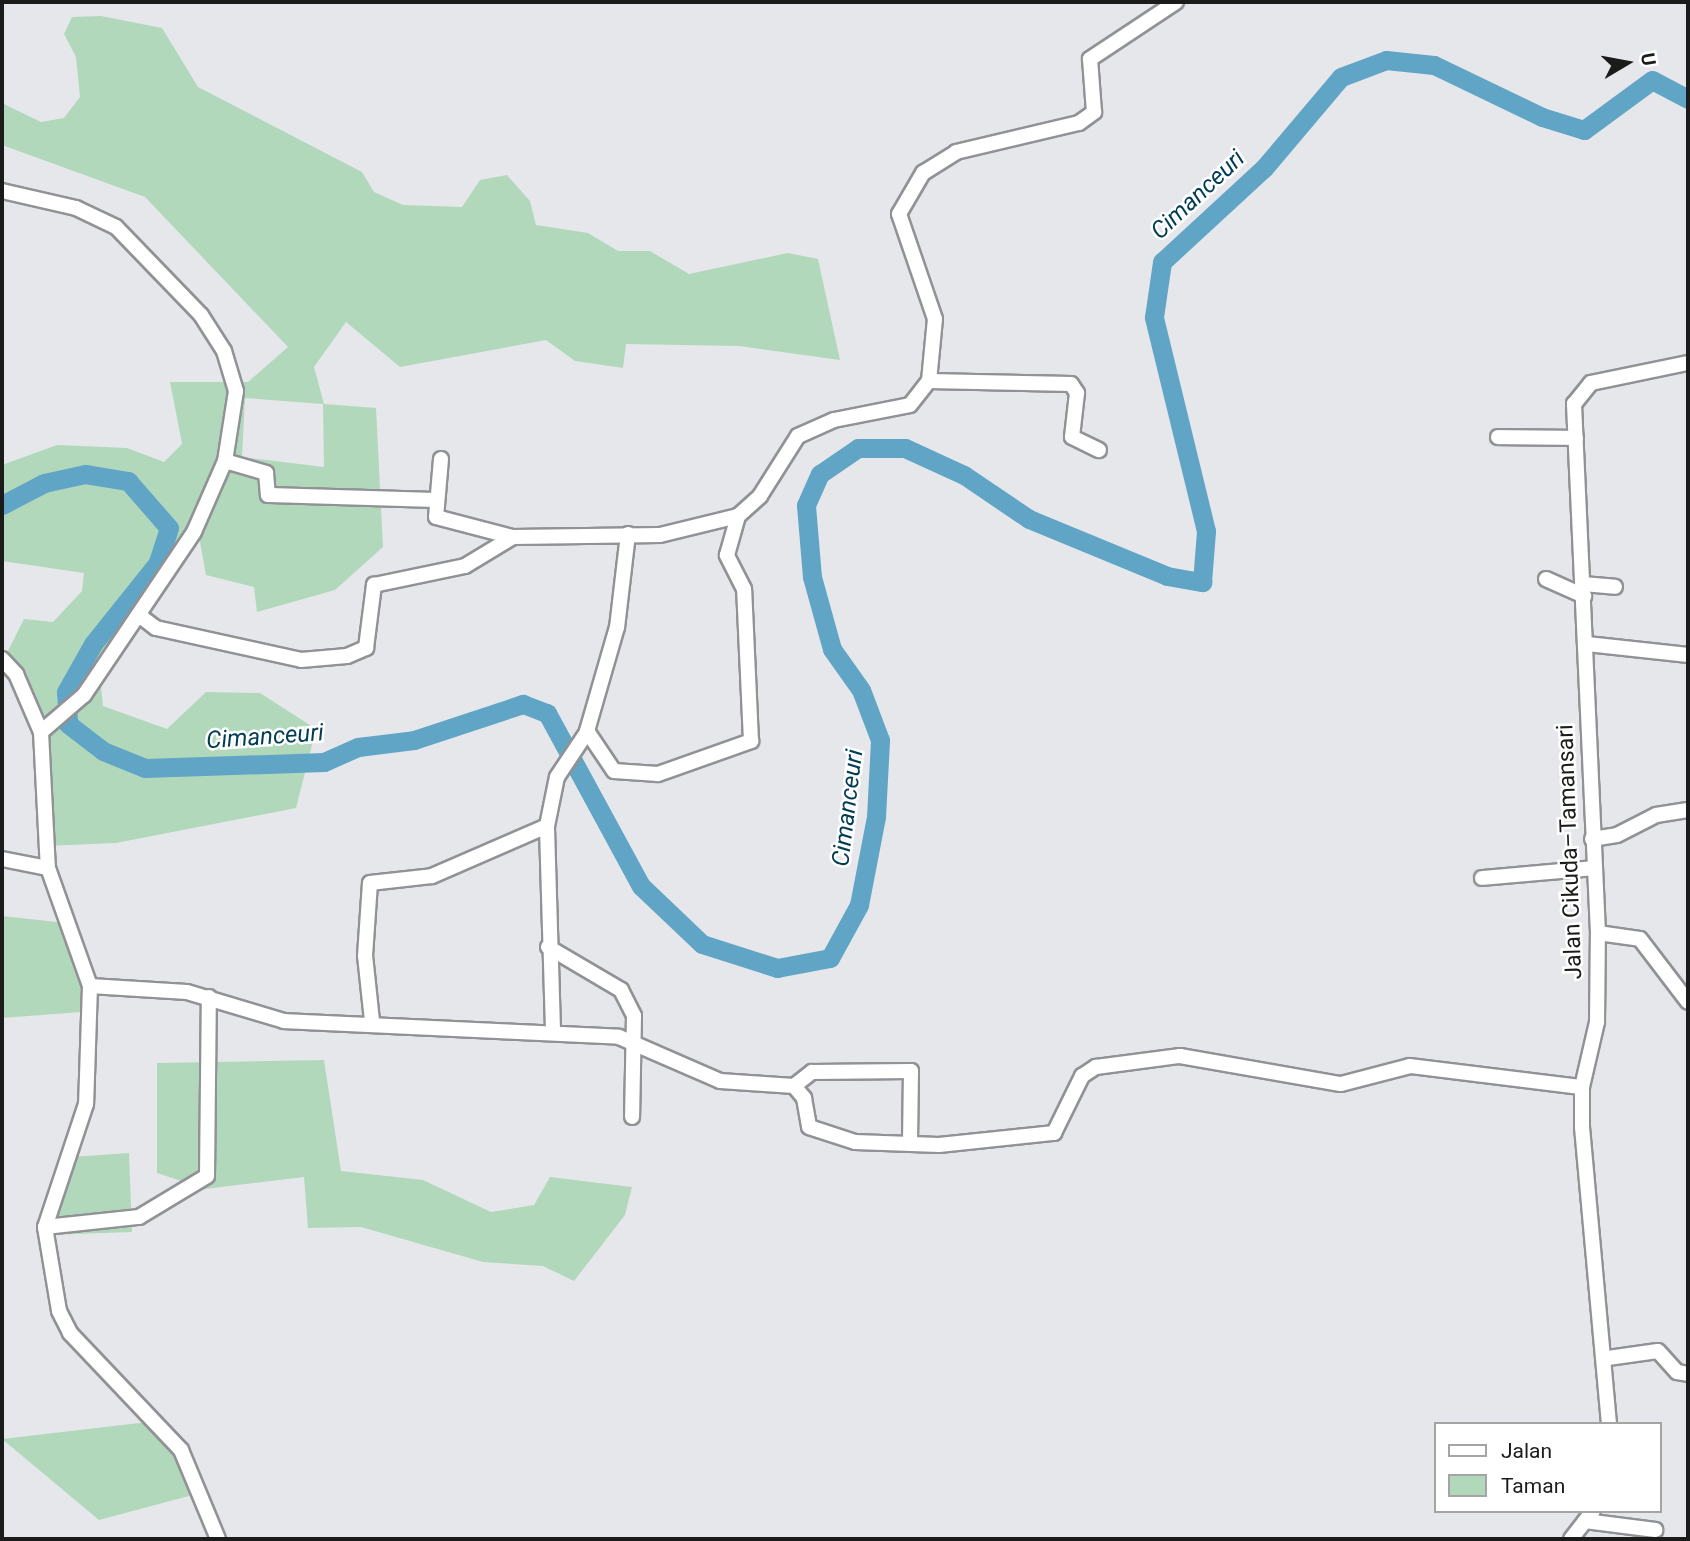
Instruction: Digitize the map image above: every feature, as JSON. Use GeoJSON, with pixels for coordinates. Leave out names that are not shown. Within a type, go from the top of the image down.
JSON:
{"type":"FeatureCollection","features":[{"type":"Feature","properties":{"kind":"street"},"geometry":{"type":"LineString","coordinates":[[441,459],[436,517],[513,537],[569,541],[628,534],[696,531],[738,516],[760,496],[798,436],[834,420],[910,405],[929,381],[935,319],[902,225],[903,202],[932,164],[956,152],[1045,135],[1094,112],[1090,58],[1176,2]]}},
{"type":"Feature","properties":{"kind":"street"},"geometry":{"type":"LineString","coordinates":[[2,191],[76,208],[116,227],[201,315],[224,351],[236,391],[225,461],[194,532],[140,616],[84,695],[41,732]]}},
{"type":"Feature","properties":{"kind":"street","name":"Jalan Cikuda–Tamansari"},"geometry":{"type":"LineString","coordinates":[[1609,1422],[1608,1358],[1583,1087],[1597,1022],[1598,933],[1592,839],[1587,644],[1574,404],[1581,388],[1688,363]]}},
{"type":"Feature","properties":{"kind":"street"},"geometry":{"type":"LineString","coordinates":[[929,381],[1071,384],[1077,393],[1072,437],[1099,450]]}},
{"type":"Feature","properties":{"kind":"street"},"geometry":{"type":"LineString","coordinates":[[1498,437],[1576,438]]}},
{"type":"Feature","properties":{"kind":"street"},"geometry":{"type":"LineString","coordinates":[[225,461],[266,472],[268,495],[437,500]]}},
{"type":"Feature","properties":{"kind":"street"},"geometry":{"type":"LineString","coordinates":[[628,534],[617,627],[587,732],[614,771],[658,774],[751,741],[744,589],[727,555],[738,516]]}},
{"type":"Feature","properties":{"kind":"street"},"geometry":{"type":"LineString","coordinates":[[140,616],[156,628],[301,660],[347,656],[366,648],[374,585],[465,566],[513,537]]}},
{"type":"Feature","properties":{"kind":"street"},"geometry":{"type":"LineString","coordinates":[[1546,579],[1583,590],[1615,587]]}},
{"type":"Feature","properties":{"kind":"street"},"geometry":{"type":"LineString","coordinates":[[1587,644],[1688,655]]}},
{"type":"Feature","properties":{"kind":"street"},"geometry":{"type":"LineString","coordinates":[[2,660],[16,674],[41,732],[47,868],[90,986],[86,1104],[45,1227],[54,1290],[70,1333],[181,1450],[218,1539]]}},
{"type":"Feature","properties":{"kind":"street"},"geometry":{"type":"LineString","coordinates":[[552,1030],[547,825],[558,778],[587,732]]}},
{"type":"Feature","properties":{"kind":"street"},"geometry":{"type":"LineString","coordinates":[[1592,839],[1617,835],[1657,815],[1688,810]]}},
{"type":"Feature","properties":{"kind":"street"},"geometry":{"type":"LineString","coordinates":[[372,1021],[365,956],[370,883],[432,876],[547,825]]}},
{"type":"Feature","properties":{"kind":"street"},"geometry":{"type":"LineString","coordinates":[[2,859],[47,868]]}},
{"type":"Feature","properties":{"kind":"street"},"geometry":{"type":"LineString","coordinates":[[1482,878],[1594,868]]}},
{"type":"Feature","properties":{"kind":"street"},"geometry":{"type":"LineString","coordinates":[[1598,933],[1640,939],[1688,1002]]}},
{"type":"Feature","properties":{"kind":"street"},"geometry":{"type":"LineString","coordinates":[[548,947],[621,990],[634,1016],[631,1040],[632,1117]]}},
{"type":"Feature","properties":{"kind":"street"},"geometry":{"type":"LineString","coordinates":[[90,986],[209,997],[284,1021],[372,1021],[552,1030],[631,1040],[720,1081],[794,1086],[812,1072],[911,1071],[910,1142]]}},
{"type":"Feature","properties":{"kind":"street"},"geometry":{"type":"LineString","coordinates":[[45,1227],[139,1217],[207,1176],[209,997]]}},
{"type":"Feature","properties":{"kind":"street"},"geometry":{"type":"LineString","coordinates":[[794,1086],[818,1135],[910,1142],[1054,1133],[1089,1072],[1180,1056],[1341,1084],[1410,1066],[1583,1087]]}},
{"type":"Feature","properties":{"kind":"street"},"geometry":{"type":"LineString","coordinates":[[1608,1358],[1658,1351],[1677,1372],[1688,1374]]}},
{"type":"Feature","properties":{"kind":"street"},"geometry":{"type":"LineString","coordinates":[[1571,1539],[1589,1516],[1656,1530]]}},
{"type":"Feature","properties":{"kind":"green space"},"geometry":{"type":"Polygon","coordinates":[[[101,16],[162,28],[198,87],[362,172],[374,192],[403,205],[462,207],[480,180],[507,175],[530,201],[536,225],[588,233],[618,251],[650,251],[689,274],[788,253],[818,259],[840,360],[739,346],[626,344],[623,368],[575,361],[546,340],[400,367],[346,322],[314,367],[324,404],[376,408],[383,547],[335,590],[257,612],[254,587],[206,575],[198,531],[186,533],[164,592],[99,667],[103,706],[167,729],[206,692],[260,693],[316,729],[296,808],[116,843],[45,846],[36,728],[3,661],[24,619],[53,622],[82,591],[84,573],[2,561],[2,465],[57,445],[127,448],[164,462],[182,444],[170,382],[248,382],[288,347],[145,197],[2,145],[2,103],[41,122],[64,118],[80,97],[76,57],[64,34],[72,17],[101,16]],[[245,398],[242,457],[324,467],[323,404],[245,398]]]}},
{"type":"Feature","properties":{"kind":"green space"},"geometry":{"type":"Polygon","coordinates":[[[2,916],[66,923],[88,981],[81,1012],[2,1018],[2,916]]]}},
{"type":"Feature","properties":{"kind":"green space"},"geometry":{"type":"Polygon","coordinates":[[[324,1060],[341,1171],[423,1180],[491,1212],[534,1205],[550,1177],[632,1187],[625,1215],[574,1281],[543,1266],[483,1262],[361,1227],[308,1228],[304,1177],[205,1189],[157,1173],[157,1063],[324,1060]]]}},
{"type":"Feature","properties":{"kind":"green space"},"geometry":{"type":"Polygon","coordinates":[[[129,1153],[132,1232],[46,1235],[71,1157],[129,1153]]]}},
{"type":"Feature","properties":{"kind":"green space"},"geometry":{"type":"Polygon","coordinates":[[[148,1422],[177,1450],[200,1493],[99,1520],[2,1439],[148,1422]]]}},
{"type":"Feature","properties":{"kind":"waterway","name":"Cimanceuri"},"geometry":{"type":"LineString","coordinates":[[2,505],[44,483],[85,474],[128,481],[169,528],[157,564],[93,644],[66,692],[68,724],[103,751],[145,768],[324,762],[358,747],[414,740],[523,704],[547,713],[641,886],[702,944],[777,968],[830,958],[859,905],[876,817],[880,740],[861,690],[832,649],[812,577],[806,505],[820,474],[858,448],[905,448],[964,475],[1029,519],[1167,576],[1202,582],[1206,531],[1154,317],[1162,262],[1264,168],[1341,77],[1386,60],[1434,65],[1542,117],[1584,130],[1652,80],[1688,99]]}}]}
